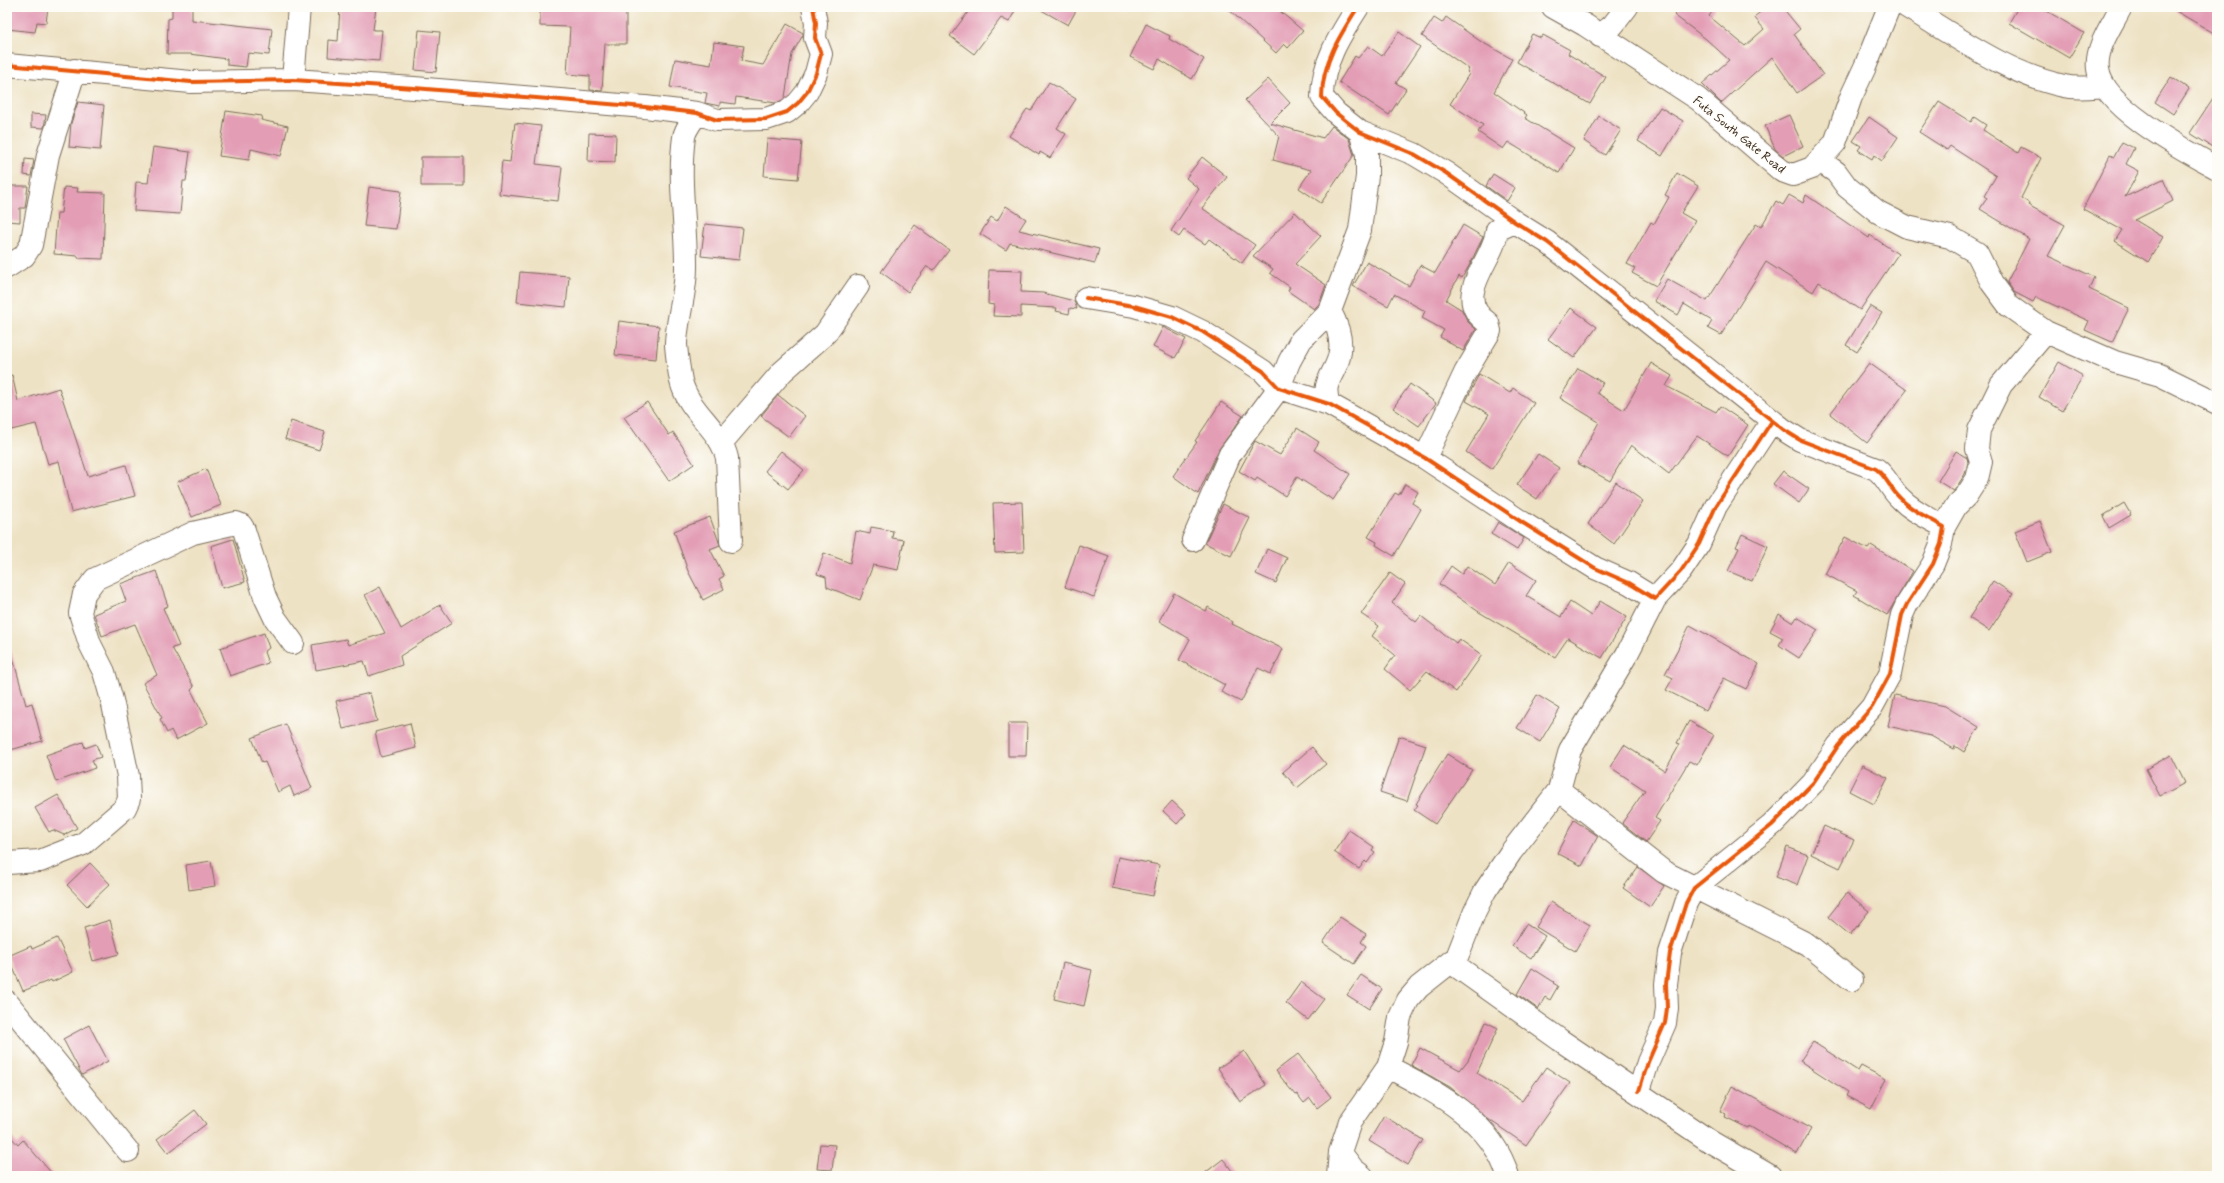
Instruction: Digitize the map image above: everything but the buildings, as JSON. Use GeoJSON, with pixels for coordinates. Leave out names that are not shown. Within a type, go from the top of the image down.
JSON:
{"type":"FeatureCollection","features":[{"type":"Feature","properties":{"kind":"street"},"geometry":{"type":"LineString","coordinates":[[293,80],[299,7]]}},
{"type":"Feature","properties":{"kind":"street"},"geometry":{"type":"LineString","coordinates":[[7,65],[75,70],[191,82],[293,80],[645,107],[696,113],[716,120],[766,119],[787,112],[798,103],[807,92],[821,54],[815,38],[816,23],[813,7]]}},
{"type":"Feature","properties":{"kind":"street"},"geometry":{"type":"LineString","coordinates":[[1358,7],[1335,44],[1322,82],[1322,98],[1336,113],[1360,132],[1414,154],[1439,169],[1515,222],[1547,242],[1772,421],[1800,440],[1876,469],[1882,474],[1893,490],[1910,508],[1944,527]]}},
{"type":"Feature","properties":{"kind":"street","name":"Futa South Gate Road"},"geometry":{"type":"LineString","coordinates":[[1553,7],[1698,99],[1782,171],[1792,175],[1812,168],[1820,162],[1835,143],[1851,97],[1865,67],[1889,7]]}},
{"type":"Feature","properties":{"kind":"street"},"geometry":{"type":"LineString","coordinates":[[1600,36],[1613,25],[1627,7]]}},
{"type":"Feature","properties":{"kind":"street"},"geometry":{"type":"LineString","coordinates":[[1907,7],[2005,65],[2066,87],[2104,86]]}},
{"type":"Feature","properties":{"kind":"street"},"geometry":{"type":"LineString","coordinates":[[2121,7],[2102,45],[2098,59],[2098,70],[2104,86],[2122,106],[2157,134],[2217,168]]}},
{"type":"Feature","properties":{"kind":"street"},"geometry":{"type":"LineString","coordinates":[[7,267],[24,256],[31,245],[48,155],[75,70]]}},
{"type":"Feature","properties":{"kind":"street"},"geometry":{"type":"LineString","coordinates":[[696,113],[684,136],[682,179],[686,265],[676,345],[681,382],[686,395],[693,408],[722,442],[727,458],[731,541]]}},
{"type":"Feature","properties":{"kind":"street"},"geometry":{"type":"LineString","coordinates":[[1193,540],[1230,454],[1279,388],[1289,362],[1301,340],[1330,311],[1360,230],[1367,176],[1367,154],[1360,132]]}},
{"type":"Feature","properties":{"kind":"street"},"geometry":{"type":"LineString","coordinates":[[1820,162],[1836,172],[1847,187],[1878,212],[1907,227],[1950,237],[1977,253],[1992,283],[2009,306],[2046,332],[2115,362],[2160,375],[2217,403]]}},
{"type":"Feature","properties":{"kind":"street"},"geometry":{"type":"LineString","coordinates":[[1425,458],[1465,373],[1490,331],[1488,322],[1480,317],[1474,308],[1474,285],[1496,241],[1497,230],[1515,222]]}},
{"type":"Feature","properties":{"kind":"street"},"geometry":{"type":"LineString","coordinates":[[722,442],[782,372],[808,351],[825,334],[858,286]]}},
{"type":"Feature","properties":{"kind":"street"},"geometry":{"type":"LineString","coordinates":[[1086,298],[1134,306],[1172,317],[1197,329],[1263,371],[1279,388],[1329,404],[1425,458],[1523,523],[1595,568],[1629,583],[1655,599]]}},
{"type":"Feature","properties":{"kind":"street"},"geometry":{"type":"LineString","coordinates":[[1329,404],[1325,393],[1327,383],[1339,356],[1340,342],[1338,329],[1330,311]]}},
{"type":"Feature","properties":{"kind":"street"},"geometry":{"type":"LineString","coordinates":[[1639,1091],[1648,1062],[1665,1023],[1667,1008],[1666,984],[1670,953],[1680,918],[1694,888],[1777,820],[1813,783],[1838,746],[1872,708],[1890,674],[1902,615],[1907,604],[1935,559],[1944,527],[1956,506],[1966,496],[1976,479],[1981,462],[1978,450],[1979,430],[2002,385],[2046,332]]}},
{"type":"Feature","properties":{"kind":"street"},"geometry":{"type":"LineString","coordinates":[[1338,1176],[1340,1152],[1350,1122],[1388,1068],[1396,1042],[1400,1017],[1408,1000],[1419,987],[1452,963],[1457,957],[1475,911],[1485,891],[1511,852],[1558,790],[1570,750],[1627,654],[1655,599],[1681,571],[1699,544],[1716,506],[1772,421]]}},
{"type":"Feature","properties":{"kind":"street"},"geometry":{"type":"LineString","coordinates":[[7,863],[40,861],[83,844],[125,808],[130,799],[128,776],[112,700],[104,672],[90,644],[80,613],[84,594],[95,579],[193,533],[236,523],[241,525],[244,530],[265,597],[275,618],[293,643]]}},
{"type":"Feature","properties":{"kind":"street"},"geometry":{"type":"LineString","coordinates":[[1558,790],[1664,872],[1807,944],[1852,980]]}},
{"type":"Feature","properties":{"kind":"street"},"geometry":{"type":"LineString","coordinates":[[1452,963],[1560,1040],[1639,1091],[1711,1142],[1770,1176]]}},
{"type":"Feature","properties":{"kind":"street"},"geometry":{"type":"LineString","coordinates":[[7,1002],[128,1150]]}},
{"type":"Feature","properties":{"kind":"street"},"geometry":{"type":"LineString","coordinates":[[1388,1068],[1432,1090],[1465,1112],[1489,1139],[1506,1167],[1508,1176]]}},
{"type":"Feature","properties":{"kind":"street"},"geometry":{"type":"LineString","coordinates":[[1340,1152],[1353,1169],[1362,1176]]}},
{"type":"Feature","properties":{"kind":"cycle path"},"geometry":{"type":"LineString","coordinates":[[7,65],[191,82],[293,80],[414,88],[645,107],[697,113],[717,120],[766,119],[787,112],[798,103],[807,92],[816,73],[821,54],[815,38],[816,23],[813,7]]}},
{"type":"Feature","properties":{"kind":"cycle path"},"geometry":{"type":"LineString","coordinates":[[1358,7],[1333,50],[1325,73],[1322,97],[1336,113],[1360,132],[1414,154],[1446,173],[1515,222],[1547,242],[1784,430],[1800,440],[1876,469],[1905,503],[1915,511],[1944,527],[1941,544],[1933,564],[1907,604],[1902,615],[1890,674],[1872,707],[1838,746],[1813,783],[1772,825],[1694,888],[1686,903],[1670,953],[1666,984],[1667,1008],[1665,1023],[1648,1062],[1639,1091]]}},
{"type":"Feature","properties":{"kind":"cycle path"},"geometry":{"type":"LineString","coordinates":[[1086,298],[1134,306],[1172,317],[1203,332],[1263,371],[1279,388],[1329,404],[1425,458],[1523,523],[1595,568],[1629,583],[1655,599],[1681,571],[1699,544],[1716,506],[1772,421]]}}]}
